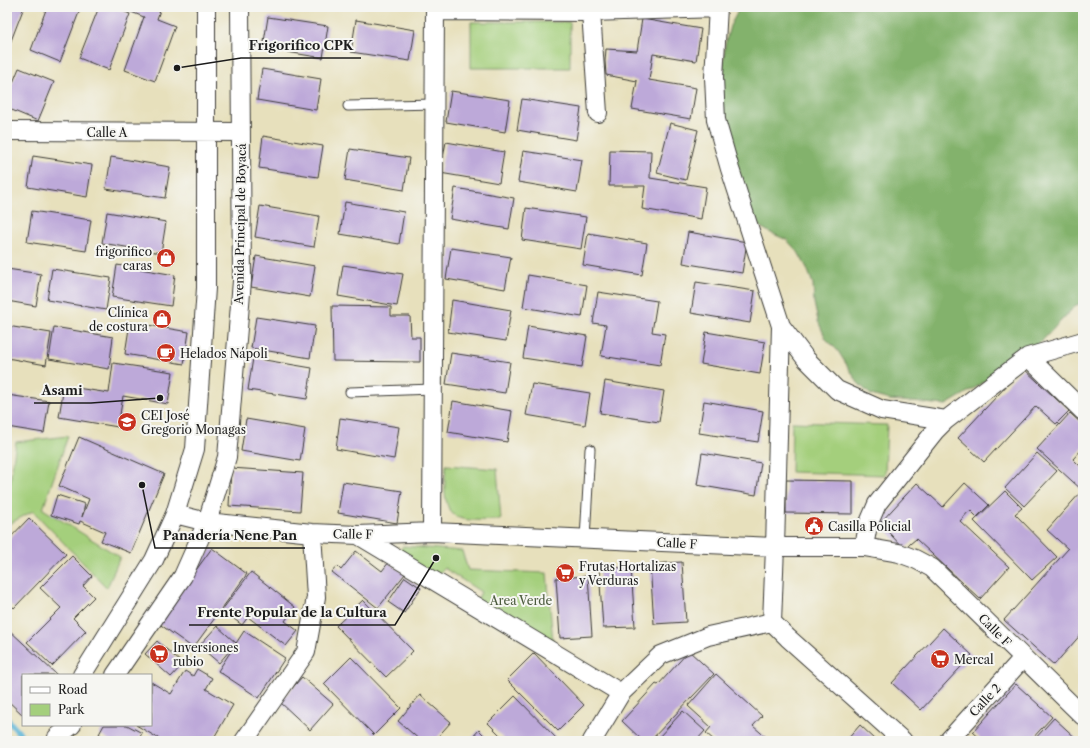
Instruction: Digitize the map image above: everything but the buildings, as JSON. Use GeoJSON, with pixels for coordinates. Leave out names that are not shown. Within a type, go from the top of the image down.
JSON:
{"type":"FeatureCollection","features":[{"type":"Feature","properties":{"kind":"street"},"geometry":{"type":"LineString","coordinates":[[83,674],[154,560],[175,514],[195,448],[206,288],[206,7]]}},
{"type":"Feature","properties":{"kind":"street","name":"Avenida Principal de Boyacá"},"geometry":{"type":"LineString","coordinates":[[116,674],[183,576],[207,522],[226,457],[242,281],[240,7]]}},
{"type":"Feature","properties":{"kind":"street"},"geometry":{"type":"LineString","coordinates":[[432,532],[436,9],[591,12],[718,8],[714,77],[716,120],[730,169],[781,326],[806,359],[837,390],[882,410],[946,420]]}},
{"type":"Feature","properties":{"kind":"street"},"geometry":{"type":"LineString","coordinates":[[591,12],[598,113]]}},
{"type":"Feature","properties":{"kind":"street","name":"Calle A"},"geometry":{"type":"LineString","coordinates":[[7,131],[241,132]]}},
{"type":"Feature","properties":{"kind":"street"},"geometry":{"type":"LineString","coordinates":[[781,326],[776,547],[772,622],[903,741]]}},
{"type":"Feature","properties":{"kind":"street"},"geometry":{"type":"LineString","coordinates":[[864,547],[868,526],[877,504],[935,431],[946,420],[1028,357],[1083,341]]}},
{"type":"Feature","properties":{"kind":"street"},"geometry":{"type":"LineString","coordinates":[[1028,357],[1083,411]]}},
{"type":"Feature","properties":{"kind":"street","name":"Calle F"},"geometry":{"type":"LineString","coordinates":[[175,514],[207,522],[312,533],[358,535],[432,532],[776,547],[864,547],[899,553],[932,568],[1023,658],[1081,710]]}},
{"type":"Feature","properties":{"kind":"street"},"geometry":{"type":"LineString","coordinates":[[244,741],[306,652],[316,597],[312,533]]}},
{"type":"Feature","properties":{"kind":"street"},"geometry":{"type":"LineString","coordinates":[[358,535],[621,693]]}},
{"type":"Feature","properties":{"kind":"street"},"geometry":{"type":"LineString","coordinates":[[592,741],[621,693],[660,655],[708,636],[772,622]]}},
{"type":"Feature","properties":{"kind":"street","name":"Calle 2"},"geometry":{"type":"LineString","coordinates":[[948,741],[1023,658]]}},
{"type":"Feature","properties":{"kind":"street"},"geometry":{"type":"LineString","coordinates":[[58,736],[71,726]]}},
{"type":"Feature","properties":{"kind":"lane"},"geometry":{"type":"LineString","coordinates":[[348,106],[435,104]]}},
{"type":"Feature","properties":{"kind":"lane"},"geometry":{"type":"LineString","coordinates":[[350,392],[433,389]]}},
{"type":"Feature","properties":{"kind":"lane"},"geometry":{"type":"LineString","coordinates":[[585,538],[590,449]]}},
{"type":"Feature","properties":{"kind":"green space"},"geometry":{"type":"Polygon","coordinates":[[[740,7],[1083,7],[1083,303],[1076,305],[1039,344],[978,386],[946,405],[890,400],[871,395],[858,383],[838,351],[826,339],[818,321],[814,303],[813,284],[807,268],[798,252],[787,240],[755,224],[721,123],[725,45],[730,26],[740,7]]]}},
{"type":"Feature","properties":{"kind":"green space"},"geometry":{"type":"Polygon","coordinates":[[[471,22],[570,22],[570,68],[471,68],[471,22]]]}},
{"type":"Feature","properties":{"kind":"green space"},"geometry":{"type":"Polygon","coordinates":[[[792,422],[887,425],[885,475],[791,472],[792,422]]]}},
{"type":"Feature","properties":{"kind":"green space"},"geometry":{"type":"Polygon","coordinates":[[[68,436],[43,509],[120,557],[107,588],[33,511],[7,525],[7,503],[16,442],[68,436]]]}},
{"type":"Feature","properties":{"kind":"green space"},"geometry":{"type":"Polygon","coordinates":[[[446,465],[497,469],[501,520],[463,519],[450,511],[447,505],[445,489],[446,465]]]}},
{"type":"Feature","properties":{"kind":"green space","name":"Area Verde"},"geometry":{"type":"Polygon","coordinates":[[[403,546],[462,551],[468,570],[547,573],[554,653],[474,606],[481,592],[444,568],[433,581],[398,553],[403,546]]]}},
{"type":"Feature","properties":{"kind":"waterway"},"geometry":{"type":"LineString","coordinates":[[7,719],[26,741]]}},
{"type":"Feature","properties":{"kind":"place","name":"Frigorifico CPK"},"geometry":{"type":"Point","coordinates":[177,68]}},
{"type":"Feature","properties":{"kind":"place","name":"frigorifico caras"},"geometry":{"type":"Point","coordinates":[166,258]}},
{"type":"Feature","properties":{"kind":"place","name":"Clínica de costura"},"geometry":{"type":"Point","coordinates":[162,319]}},
{"type":"Feature","properties":{"kind":"place","name":"Helados Nápoli"},"geometry":{"type":"Point","coordinates":[166,353]}},
{"type":"Feature","properties":{"kind":"place","name":"Asami"},"geometry":{"type":"Point","coordinates":[160,398]}},
{"type":"Feature","properties":{"kind":"place","name":"CEI José Gregorio Monagas"},"geometry":{"type":"Point","coordinates":[127,422]}},
{"type":"Feature","properties":{"kind":"place","name":"Panadería Nene Pan"},"geometry":{"type":"Point","coordinates":[142,485]}},
{"type":"Feature","properties":{"kind":"place","name":"Casilla Policial"},"geometry":{"type":"Point","coordinates":[814,526]}},
{"type":"Feature","properties":{"kind":"place","name":"Frente Popular de la Cultura"},"geometry":{"type":"Point","coordinates":[436,558]}},
{"type":"Feature","properties":{"kind":"place","name":"Frutas Hortalizas y Verduras"},"geometry":{"type":"Point","coordinates":[565,573]}},
{"type":"Feature","properties":{"kind":"place","name":"Inversiones rubio"},"geometry":{"type":"Point","coordinates":[159,654]}},
{"type":"Feature","properties":{"kind":"place","name":"Mercal"},"geometry":{"type":"Point","coordinates":[940,659]}}]}
